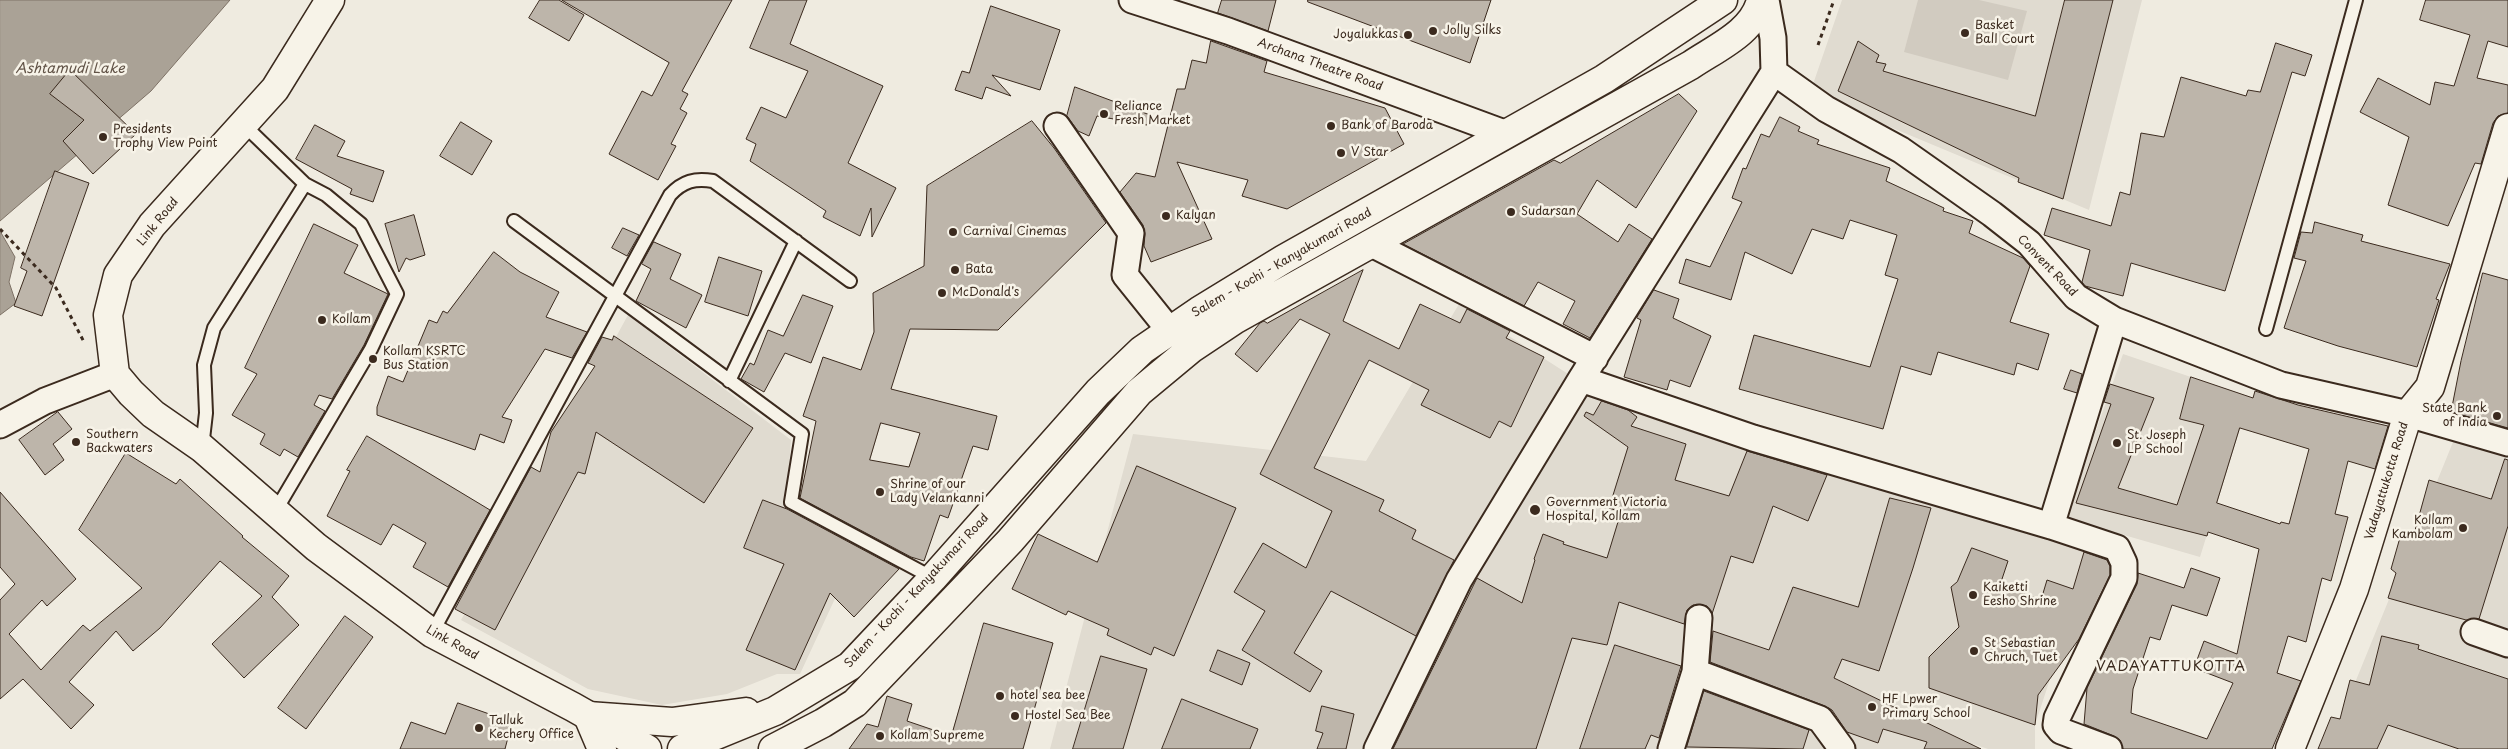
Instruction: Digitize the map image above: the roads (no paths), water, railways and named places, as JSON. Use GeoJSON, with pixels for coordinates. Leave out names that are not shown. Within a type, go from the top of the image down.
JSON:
{"type":"FeatureCollection","features":[{"type":"Feature","properties":{"kind":"main road","name":"Link Road"},"geometry":{"type":"LineString","coordinates":[[115,374],[108,315],[118,275],[152,225],[275,89],[330,0]]}},
{"type":"Feature","properties":{"kind":"main road","name":"Salem - Kochi - Kanyakumari Road"},"geometry":{"type":"LineString","coordinates":[[682,749],[774,711],[850,666],[933,578],[1098,392],[1142,350],[1199,310],[1284,259],[1604,79],[1723,0]]}},
{"type":"Feature","properties":{"kind":"main road","name":"Salem - Kochi - Kanyakumari Road"},"geometry":{"type":"LineString","coordinates":[[773,749],[855,703],[1010,541],[1139,392],[1192,348],[1234,320],[1691,65],[1743,30],[1758,13],[1762,0]]}},
{"type":"Feature","properties":{"kind":"main road","name":"Vadayattukotta Road"},"geometry":{"type":"LineString","coordinates":[[2290,749],[2354,589],[2408,414],[2430,388],[2508,128]]}},
{"type":"Feature","properties":{"kind":"main road"},"geometry":{"type":"LineString","coordinates":[[115,374],[153,414],[202,448]]}},
{"type":"Feature","properties":{"kind":"main road","name":"Link Road"},"geometry":{"type":"LineString","coordinates":[[202,448],[276,510],[316,547],[432,633],[647,749]]}},
{"type":"Feature","properties":{"kind":"main road"},"geometry":{"type":"LineString","coordinates":[[602,749],[588,716],[672,722],[738,712],[774,711]]}},
{"type":"Feature","properties":{"kind":"street","name":"Archana Theatre Road"},"geometry":{"type":"LineString","coordinates":[[1132,0],[1228,31],[1507,134]]}},
{"type":"Feature","properties":{"kind":"street"},"geometry":{"type":"LineString","coordinates":[[1377,749],[1459,580],[1581,379],[1774,72],[1773,38],[1766,0]]}},
{"type":"Feature","properties":{"kind":"street","name":"Convent Road"},"geometry":{"type":"LineString","coordinates":[[1774,72],[1826,109],[1902,150],[1992,214],[2029,243],[2076,297],[2114,320],[2281,385],[2408,414],[2508,443]]}},
{"type":"Feature","properties":{"kind":"street"},"geometry":{"type":"LineString","coordinates":[[1057,126],[1131,232],[1125,275],[1170,331]]}},
{"type":"Feature","properties":{"kind":"street"},"geometry":{"type":"LineString","coordinates":[[1370,243],[1595,358]]}},
{"type":"Feature","properties":{"kind":"street"},"geometry":{"type":"LineString","coordinates":[[2051,526],[2114,320]]}},
{"type":"Feature","properties":{"kind":"street"},"geometry":{"type":"LineString","coordinates":[[0,425],[45,401],[115,374]]}},
{"type":"Feature","properties":{"kind":"street"},"geometry":{"type":"LineString","coordinates":[[1581,379],[1753,438],[2051,526],[2117,548],[2124,563],[2124,578],[2057,718],[2056,725],[2061,731],[2109,749]]}},
{"type":"Feature","properties":{"kind":"street"},"geometry":{"type":"LineString","coordinates":[[1671,749],[1695,672],[1699,618]]}},
{"type":"Feature","properties":{"kind":"street"},"geometry":{"type":"LineString","coordinates":[[2474,632],[2508,644]]}},
{"type":"Feature","properties":{"kind":"street"},"geometry":{"type":"LineString","coordinates":[[1695,672],[1820,719],[1842,749]]}},
{"type":"Feature","properties":{"kind":"lane"},"geometry":{"type":"LineString","coordinates":[[2266,328],[2356,0]]}},
{"type":"Feature","properties":{"kind":"lane"},"geometry":{"type":"LineString","coordinates":[[243,124],[305,184],[326,195],[361,224],[396,294],[371,349],[276,510]]}},
{"type":"Feature","properties":{"kind":"lane"},"geometry":{"type":"LineString","coordinates":[[432,633],[670,195],[679,186],[698,178],[713,181],[850,281]]}},
{"type":"Feature","properties":{"kind":"lane"},"geometry":{"type":"LineString","coordinates":[[202,448],[206,413],[204,365],[214,328],[305,184]]}},
{"type":"Feature","properties":{"kind":"lane"},"geometry":{"type":"LineString","coordinates":[[514,220],[802,434],[791,502],[933,578]]}},
{"type":"Feature","properties":{"kind":"lane"},"geometry":{"type":"LineString","coordinates":[[729,381],[796,240]]}},
{"type":"Feature","properties":{"kind":"water","name":"Ashtamudi Lake"},"geometry":{"type":"Polygon","coordinates":[[[0,0],[230,0],[151,91],[0,221],[0,0]]]}},
{"type":"Feature","properties":{"kind":"water"},"geometry":{"type":"Polygon","coordinates":[[[0,231],[15,257],[9,282],[16,303],[0,315],[0,231]]]}},
{"type":"Feature","properties":{"kind":"place","name":"Jolly Silks"},"geometry":{"type":"Point","coordinates":[1433,31]}},
{"type":"Feature","properties":{"kind":"place","name":"Basket Ball Court"},"geometry":{"type":"Point","coordinates":[1965,33]}},
{"type":"Feature","properties":{"kind":"place","name":"Joyalukkas"},"geometry":{"type":"Point","coordinates":[1408,35]}},
{"type":"Feature","properties":{"kind":"place","name":"Reliance Fresh Market"},"geometry":{"type":"Point","coordinates":[1104,114]}},
{"type":"Feature","properties":{"kind":"place","name":"Bank of Baroda"},"geometry":{"type":"Point","coordinates":[1331,126]}},
{"type":"Feature","properties":{"kind":"place","name":"Presidents Trophy View Point"},"geometry":{"type":"Point","coordinates":[103,137]}},
{"type":"Feature","properties":{"kind":"place","name":"V Star"},"geometry":{"type":"Point","coordinates":[1341,153]}},
{"type":"Feature","properties":{"kind":"place","name":"Sudarsan"},"geometry":{"type":"Point","coordinates":[1511,212]}},
{"type":"Feature","properties":{"kind":"place","name":"Kalyan"},"geometry":{"type":"Point","coordinates":[1166,216]}},
{"type":"Feature","properties":{"kind":"place","name":"Carnival Cinemas"},"geometry":{"type":"Point","coordinates":[953,232]}},
{"type":"Feature","properties":{"kind":"place","name":"Bata"},"geometry":{"type":"Point","coordinates":[955,270]}},
{"type":"Feature","properties":{"kind":"place","name":"McDonald's"},"geometry":{"type":"Point","coordinates":[942,293]}},
{"type":"Feature","properties":{"kind":"place","name":"Kollam"},"geometry":{"type":"Point","coordinates":[322,320]}},
{"type":"Feature","properties":{"kind":"place","name":"Kollam KSRTC Bus Station"},"geometry":{"type":"Point","coordinates":[373,359]}},
{"type":"Feature","properties":{"kind":"place","name":"State Bank of India"},"geometry":{"type":"Point","coordinates":[2497,416]}},
{"type":"Feature","properties":{"kind":"place","name":"Southern Backwaters"},"geometry":{"type":"Point","coordinates":[76,442]}},
{"type":"Feature","properties":{"kind":"place","name":"St. Joseph LP School"},"geometry":{"type":"Point","coordinates":[2117,443]}},
{"type":"Feature","properties":{"kind":"place","name":"Shrine of our Lady Velankanni"},"geometry":{"type":"Point","coordinates":[880,492]}},
{"type":"Feature","properties":{"kind":"place","name":"Government Victoria Hospital, Kollam"},"geometry":{"type":"Point","coordinates":[1535,510]}},
{"type":"Feature","properties":{"kind":"place","name":"Kollam Kambolam"},"geometry":{"type":"Point","coordinates":[2463,528]}},
{"type":"Feature","properties":{"kind":"place","name":"Kaiketti Eesho Shrine"},"geometry":{"type":"Point","coordinates":[1973,595]}},
{"type":"Feature","properties":{"kind":"place","name":"St Sebastian Chruch, Tuet"},"geometry":{"type":"Point","coordinates":[1974,651]}},
{"type":"Feature","properties":{"kind":"place","name":"hotel sea bee"},"geometry":{"type":"Point","coordinates":[1000,696]}},
{"type":"Feature","properties":{"kind":"place","name":"HF Lpwer Primary School"},"geometry":{"type":"Point","coordinates":[1872,707]}},
{"type":"Feature","properties":{"kind":"place","name":"Hostel Sea Bee"},"geometry":{"type":"Point","coordinates":[1015,716]}},
{"type":"Feature","properties":{"kind":"place","name":"Talluk Kechery Office"},"geometry":{"type":"Point","coordinates":[479,728]}},
{"type":"Feature","properties":{"kind":"place","name":"Kollam Supreme"},"geometry":{"type":"Point","coordinates":[880,736]}},
{"type":"Feature","properties":{"kind":"district","name":"VADAYATTUKOTTA"},"geometry":{"type":"Point","coordinates":[2171,667]}}]}
